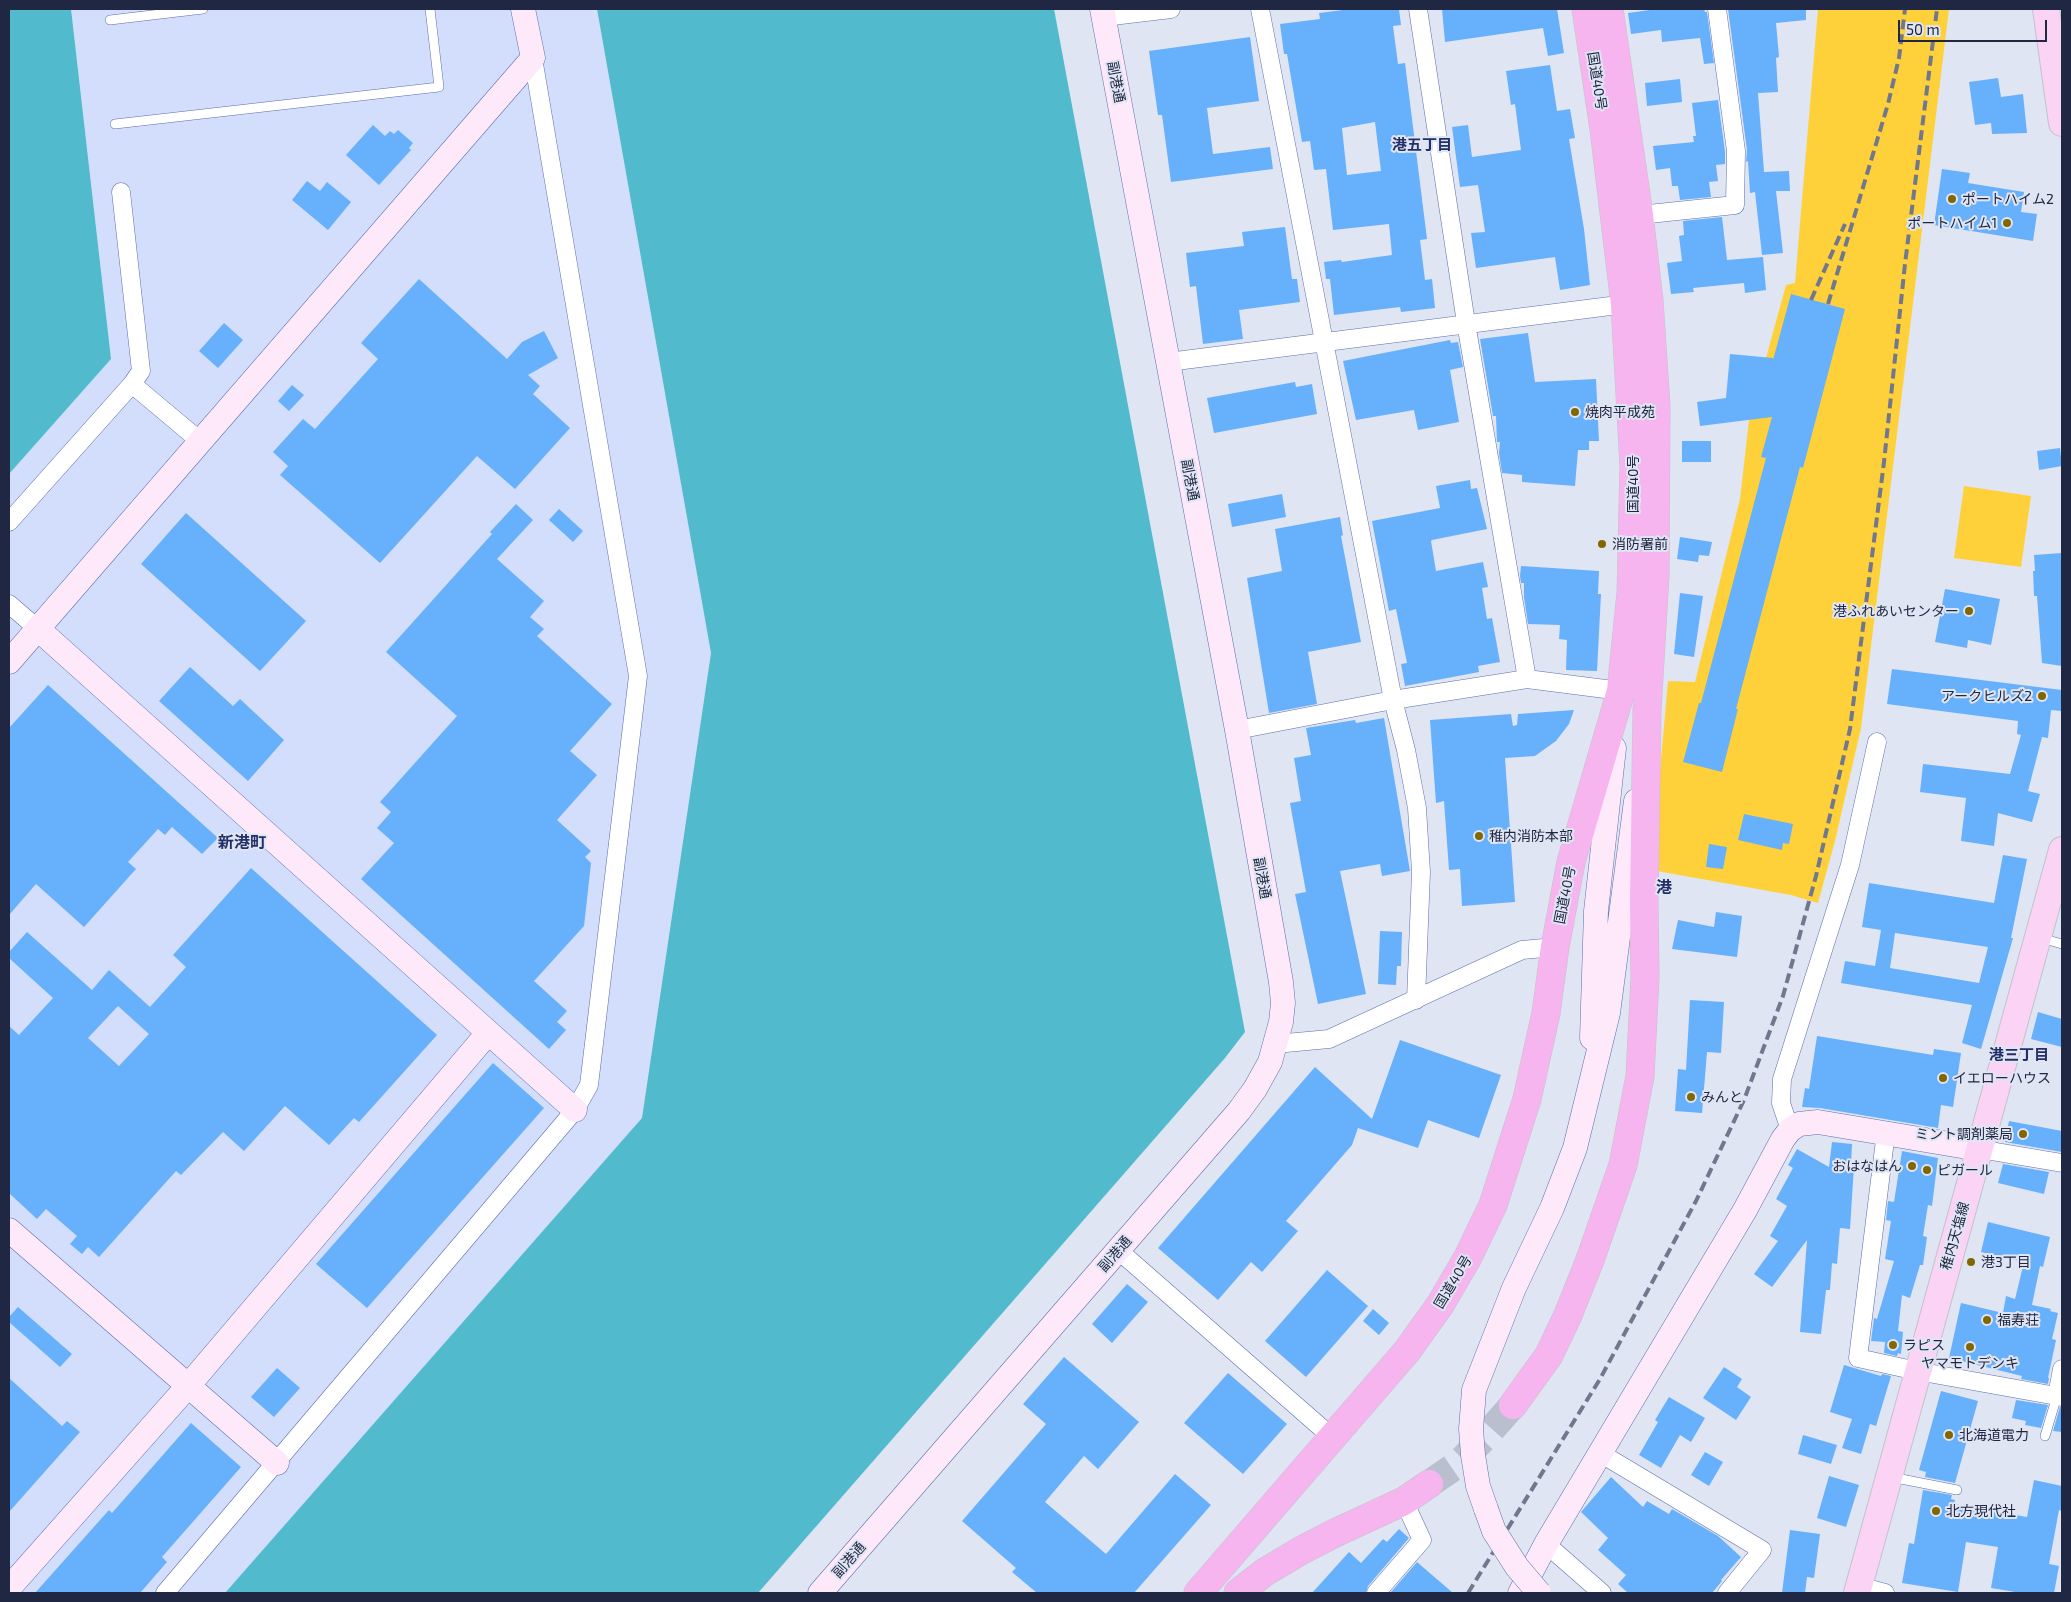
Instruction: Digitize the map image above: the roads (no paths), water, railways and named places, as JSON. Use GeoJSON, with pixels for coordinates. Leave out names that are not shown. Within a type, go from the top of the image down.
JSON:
{"type":"FeatureCollection","features":[{"type":"Feature","properties":{"kind":"highway","name":"国道40号"},"geometry":{"type":"LineString","coordinates":[[1513,1404],[1527,1388],[1549,1354],[1568,1315],[1607,1215],[1623,1165],[1640,1076],[1646,978],[1644,901],[1647,711],[1654,575],[1656,406],[1605,138],[1586,9]]}},
{"type":"Feature","properties":{"kind":"highway","name":"国道40号"},"geometry":{"type":"LineString","coordinates":[[1198,1593],[1334,1438],[1407,1351],[1440,1305],[1468,1257],[1493,1205],[1516,1137],[1537,1057],[1571,862],[1621,690],[1631,592],[1639,215],[1609,9]]}},
{"type":"Feature","properties":{"kind":"highway"},"geometry":{"type":"LineString","coordinates":[[1238,1593],[1266,1572],[1302,1550],[1404,1501],[1429,1484]]}},
{"type":"Feature","properties":{"kind":"main road"},"geometry":{"type":"LineString","coordinates":[[2046,9],[2062,123]]}},
{"type":"Feature","properties":{"kind":"main road","name":"稚内天塩線"},"geometry":{"type":"LineString","coordinates":[[1858,1590],[1979,1148],[2050,941],[2062,850]]}},
{"type":"Feature","properties":{"kind":"street"},"geometry":{"type":"LineString","coordinates":[[165,1593],[575,1110],[589,1085],[638,676],[533,58],[523,9]]}},
{"type":"Feature","properties":{"kind":"street"},"geometry":{"type":"LineString","coordinates":[[1103,13],[1171,9]]}},
{"type":"Feature","properties":{"kind":"street"},"geometry":{"type":"LineString","coordinates":[[1260,9],[1393,700],[1406,750],[1417,808],[1421,872],[1416,1000]]}},
{"type":"Feature","properties":{"kind":"street"},"geometry":{"type":"LineString","coordinates":[[1418,9],[1466,323],[1527,679]]}},
{"type":"Feature","properties":{"kind":"street"},"geometry":{"type":"LineString","coordinates":[[1639,215],[1735,205],[1736,151],[1717,9]]}},
{"type":"Feature","properties":{"kind":"street","name":"副港通"},"geometry":{"type":"LineString","coordinates":[[820,1593],[1239,1111],[1255,1089],[1270,1062],[1281,1022],[1283,1004],[1281,982],[1237,730],[1103,13]]}},
{"type":"Feature","properties":{"kind":"street"},"geometry":{"type":"LineString","coordinates":[[9,662],[533,58]]}},
{"type":"Feature","properties":{"kind":"street"},"geometry":{"type":"LineString","coordinates":[[9,522],[132,384],[141,371],[120,192]]}},
{"type":"Feature","properties":{"kind":"street"},"geometry":{"type":"LineString","coordinates":[[1168,362],[1637,302]]}},
{"type":"Feature","properties":{"kind":"street"},"geometry":{"type":"LineString","coordinates":[[132,384],[200,441]]}},
{"type":"Feature","properties":{"kind":"street"},"geometry":{"type":"LineString","coordinates":[[9,604],[575,1110]]}},
{"type":"Feature","properties":{"kind":"street"},"geometry":{"type":"LineString","coordinates":[[1237,730],[1393,700],[1527,679],[1621,690],[1606,807],[1596,911],[1591,1085]]}},
{"type":"Feature","properties":{"kind":"street"},"geometry":{"type":"LineString","coordinates":[[1539,1593],[1517,1567],[1494,1531],[1478,1486],[1471,1429],[1474,1390],[1514,1288],[1552,1208],[1575,1148],[1608,1012],[1647,711]]}},
{"type":"Feature","properties":{"kind":"street"},"geometry":{"type":"LineString","coordinates":[[1790,1130],[1781,1102],[1782,1079],[1850,865],[1877,742]]}},
{"type":"Feature","properties":{"kind":"street"},"geometry":{"type":"LineString","coordinates":[[1275,1044],[1329,1039],[1522,950],[1555,947]]}},
{"type":"Feature","properties":{"kind":"street"},"geometry":{"type":"LineString","coordinates":[[9,1588],[188,1386],[488,1032]]}},
{"type":"Feature","properties":{"kind":"street"},"geometry":{"type":"LineString","coordinates":[[1520,1593],[1546,1544],[1745,1210],[1783,1139],[1790,1130],[1799,1124],[1818,1122],[2062,1163]]}},
{"type":"Feature","properties":{"kind":"street"},"geometry":{"type":"LineString","coordinates":[[1886,1132],[1858,1358],[1917,1371],[2059,1396],[2062,1369]]}},
{"type":"Feature","properties":{"kind":"street"},"geometry":{"type":"LineString","coordinates":[[9,1230],[277,1463]]}},
{"type":"Feature","properties":{"kind":"street"},"geometry":{"type":"LineString","coordinates":[[1118,1250],[1334,1438]]}},
{"type":"Feature","properties":{"kind":"street"},"geometry":{"type":"LineString","coordinates":[[1600,1453],[1762,1550],[1727,1593]]}},
{"type":"Feature","properties":{"kind":"street"},"geometry":{"type":"LineString","coordinates":[[1376,1593],[1422,1540],[1404,1501]]}},
{"type":"Feature","properties":{"kind":"street"},"geometry":{"type":"LineString","coordinates":[[1546,1544],[1602,1593]]}},
{"type":"Feature","properties":{"kind":"street"},"geometry":{"type":"LineString","coordinates":[[1858,1590],[1885,1593]]}},
{"type":"Feature","properties":{"kind":"lane"},"geometry":{"type":"LineString","coordinates":[[110,20],[203,9]]}},
{"type":"Feature","properties":{"kind":"lane"},"geometry":{"type":"LineString","coordinates":[[115,124],[439,87],[430,9]]}},
{"type":"Feature","properties":{"kind":"lane"},"geometry":{"type":"LineString","coordinates":[[2045,1436],[2059,1396]]}},
{"type":"Feature","properties":{"kind":"lane"},"geometry":{"type":"LineString","coordinates":[[1888,1477],[1957,1490]]}},
{"type":"Feature","properties":{"kind":"water"},"geometry":{"type":"Polygon","coordinates":[[[9,9],[71,9],[111,359],[9,474],[9,9]]]}},
{"type":"Feature","properties":{"kind":"water"},"geometry":{"type":"Polygon","coordinates":[[[597,9],[1054,9],[1245,1032],[1225,1058],[758,1593],[225,1593],[642,1118],[711,653],[597,9]]]}},
{"type":"Feature","properties":{"kind":"tunnel"},"geometry":{"type":"LineString","coordinates":[[1429,1484],[1458,1464],[1513,1405]]}},
{"type":"Feature","properties":{"kind":"railway"},"geometry":{"type":"LineString","coordinates":[[1828,304],[1888,104],[1899,58],[1905,9]]}},
{"type":"Feature","properties":{"kind":"railway"},"geometry":{"type":"LineString","coordinates":[[1468,1593],[1600,1379],[1696,1201],[1744,1100],[1783,996],[1816,876],[1850,729],[1884,462],[1905,264],[1937,9]]}},
{"type":"Feature","properties":{"kind":"railway"},"geometry":{"type":"LineString","coordinates":[[1811,300],[1845,224]]}},
{"type":"Feature","properties":{"kind":"place","name":"ポートハイム2"},"geometry":{"type":"Point","coordinates":[1952,199]}},
{"type":"Feature","properties":{"kind":"place","name":"ポートハイム1"},"geometry":{"type":"Point","coordinates":[2007,223]}},
{"type":"Feature","properties":{"kind":"place","name":"焼肉平成苑"},"geometry":{"type":"Point","coordinates":[1575,412]}},
{"type":"Feature","properties":{"kind":"place","name":"消防署前"},"geometry":{"type":"Point","coordinates":[1602,544]}},
{"type":"Feature","properties":{"kind":"place","name":"港ふれあいセンター"},"geometry":{"type":"Point","coordinates":[1969,611]}},
{"type":"Feature","properties":{"kind":"place","name":"アークヒルズ2"},"geometry":{"type":"Point","coordinates":[2042,696]}},
{"type":"Feature","properties":{"kind":"place","name":"稚内消防本部"},"geometry":{"type":"Point","coordinates":[1479,836]}},
{"type":"Feature","properties":{"kind":"place","name":"イエローハウス"},"geometry":{"type":"Point","coordinates":[1943,1078]}},
{"type":"Feature","properties":{"kind":"place","name":"みんと"},"geometry":{"type":"Point","coordinates":[1691,1097]}},
{"type":"Feature","properties":{"kind":"place","name":"ミント調剤薬局"},"geometry":{"type":"Point","coordinates":[2023,1134]}},
{"type":"Feature","properties":{"kind":"place","name":"おはなはん"},"geometry":{"type":"Point","coordinates":[1912,1166]}},
{"type":"Feature","properties":{"kind":"place","name":"ピガール"},"geometry":{"type":"Point","coordinates":[1927,1170]}},
{"type":"Feature","properties":{"kind":"place","name":"港3丁目"},"geometry":{"type":"Point","coordinates":[1971,1262]}},
{"type":"Feature","properties":{"kind":"place","name":"福寿荘"},"geometry":{"type":"Point","coordinates":[1987,1320]}},
{"type":"Feature","properties":{"kind":"place","name":"ラピス"},"geometry":{"type":"Point","coordinates":[1893,1345]}},
{"type":"Feature","properties":{"kind":"place","name":"ヤマモトデンキ"},"geometry":{"type":"Point","coordinates":[1970,1347]}},
{"type":"Feature","properties":{"kind":"place","name":"北海道電力"},"geometry":{"type":"Point","coordinates":[1949,1435]}},
{"type":"Feature","properties":{"kind":"place","name":"北方現代社"},"geometry":{"type":"Point","coordinates":[1936,1511]}},
{"type":"Feature","properties":{"kind":"district","name":"港五丁目"},"geometry":{"type":"Point","coordinates":[1422,145]}},
{"type":"Feature","properties":{"kind":"district","name":"新港町"},"geometry":{"type":"Point","coordinates":[242,843]}},
{"type":"Feature","properties":{"kind":"district","name":"港"},"geometry":{"type":"Point","coordinates":[1664,888]}},
{"type":"Feature","properties":{"kind":"district","name":"港三丁目"},"geometry":{"type":"Point","coordinates":[2019,1055]}}]}
